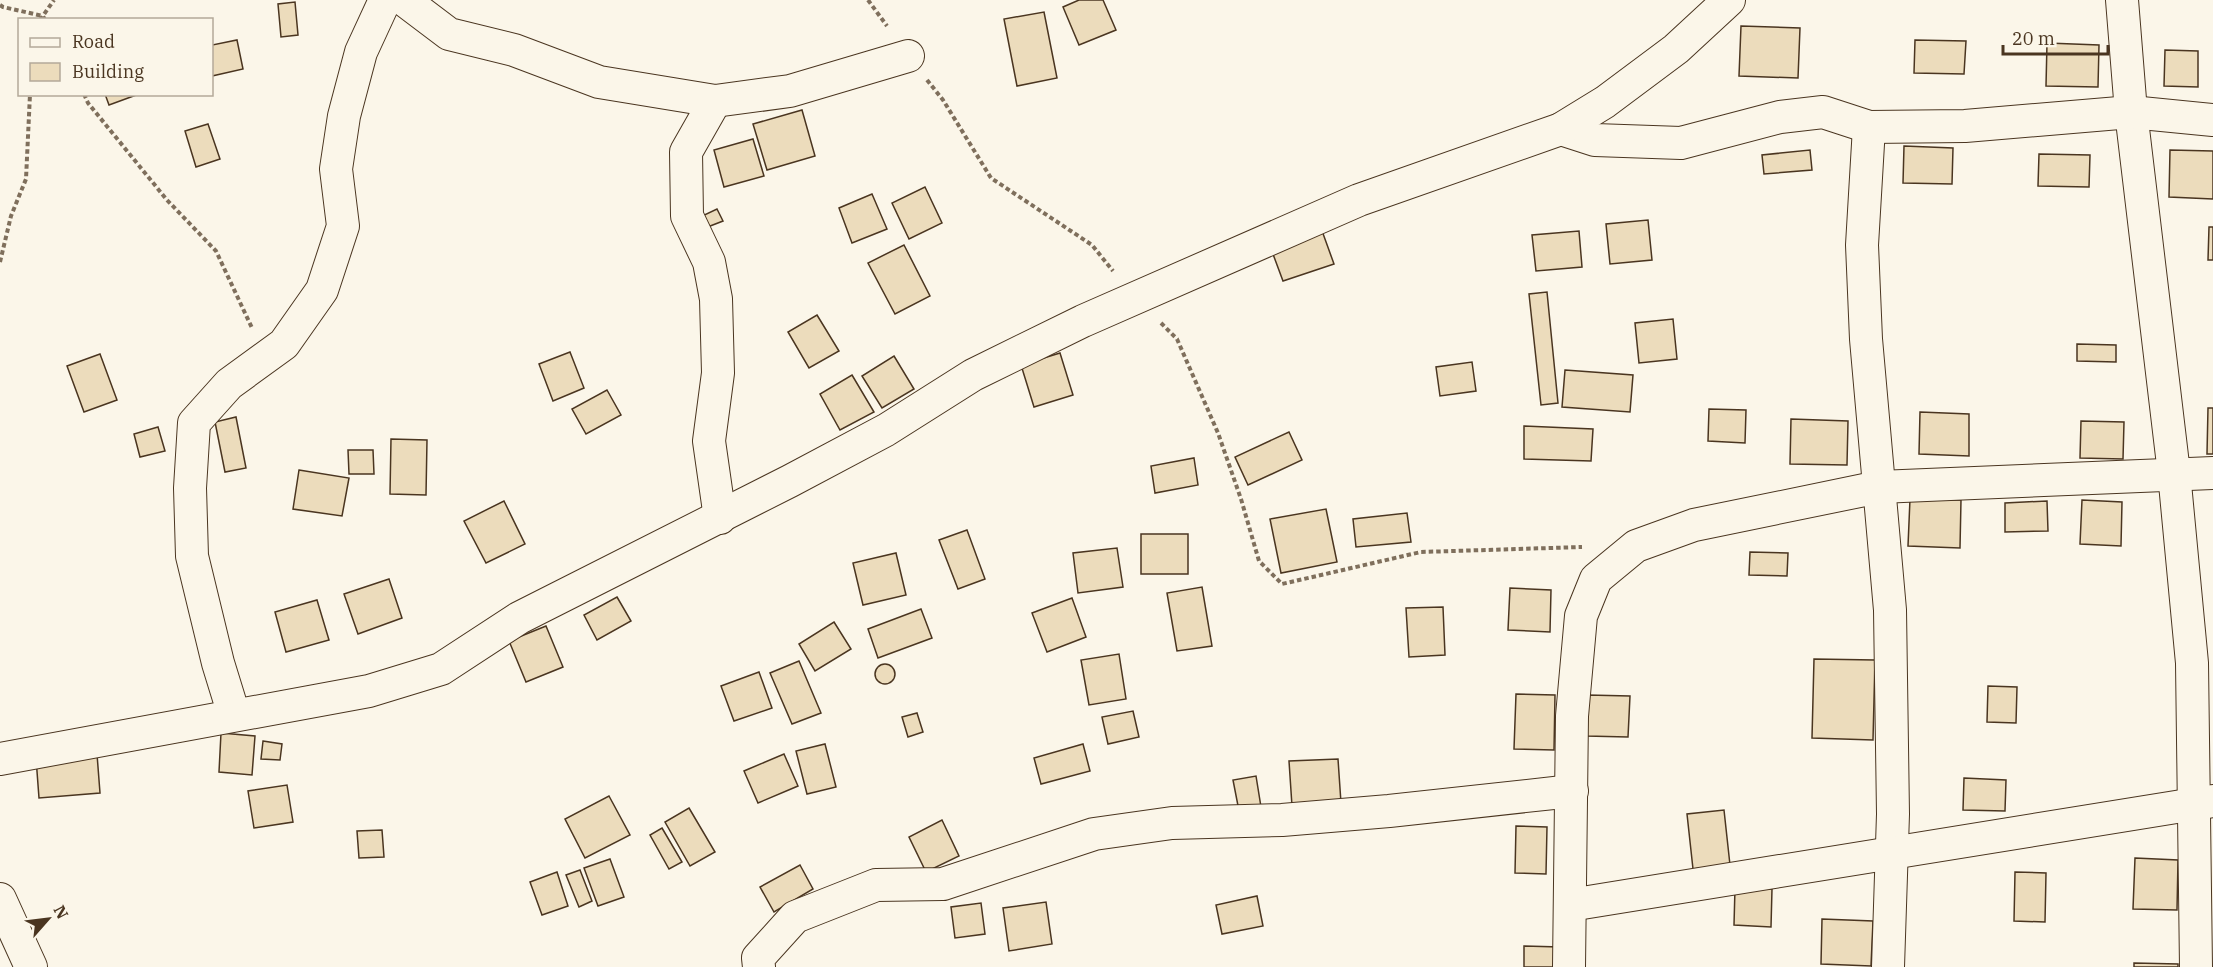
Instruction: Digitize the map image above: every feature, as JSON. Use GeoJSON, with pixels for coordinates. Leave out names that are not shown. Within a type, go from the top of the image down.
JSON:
{"type":"FeatureCollection","features":[{"type":"Feature","properties":{"kind":"street"},"geometry":{"type":"LineString","coordinates":[[234,715],[218,663],[192,556],[190,489],[194,423],[229,384],[284,344],[322,290],[343,226],[336,169],[344,116],[362,52],[385,0]]}},
{"type":"Feature","properties":{"kind":"street"},"geometry":{"type":"LineString","coordinates":[[404,0],[449,34],[514,50],[599,82],[715,101],[790,91],[908,56]]}},
{"type":"Feature","properties":{"kind":"street"},"geometry":{"type":"LineString","coordinates":[[0,759],[369,691],[441,669],[519,618],[720,518],[886,430],[973,375],[1083,321],[1359,200],[1561,129],[1605,102],[1676,49],[1729,0]]}},
{"type":"Feature","properties":{"kind":"street"},"geometry":{"type":"LineString","coordinates":[[2122,0],[2131,112],[2174,473],[2203,803],[2196,967]]}},
{"type":"Feature","properties":{"kind":"street"},"geometry":{"type":"LineString","coordinates":[[715,101],[686,152],[687,216],[709,262],[716,298],[718,373],[710,441],[720,518]]}},
{"type":"Feature","properties":{"kind":"street"},"geometry":{"type":"LineString","coordinates":[[1561,129],[1595,140],[1682,143],[1780,117],[1823,112],[1869,127],[1965,126],[2131,112],[2213,120]]}},
{"type":"Feature","properties":{"kind":"street"},"geometry":{"type":"LineString","coordinates":[[1869,127],[1862,245],[1866,339],[1890,610],[1893,814],[1888,967]]}},
{"type":"Feature","properties":{"kind":"street"},"geometry":{"type":"LineString","coordinates":[[1569,967],[1572,716],[1581,616],[1596,579],[1636,546],[1694,525],[1879,487],[2213,473]]}},
{"type":"Feature","properties":{"kind":"street"},"geometry":{"type":"LineString","coordinates":[[759,967],[758,958],[795,918],[876,885],[944,884],[1094,834],[1172,823],[1282,820],[1572,791]]}},
{"type":"Feature","properties":{"kind":"street"},"geometry":{"type":"LineString","coordinates":[[1570,905],[2203,803]]}},
{"type":"Feature","properties":{"kind":"street"},"geometry":{"type":"LineString","coordinates":[[0,899],[32,967]]}},
{"type":"Feature","properties":{"kind":"path"},"geometry":{"type":"LineString","coordinates":[[0,5],[43,18],[54,0]]}},
{"type":"Feature","properties":{"kind":"path"},"geometry":{"type":"LineString","coordinates":[[908,56],[943,100],[991,178],[1092,245],[1136,298],[1177,339],[1218,433],[1259,561],[1282,584],[1421,552],[1636,546]]}},
{"type":"Feature","properties":{"kind":"path"},"geometry":{"type":"LineString","coordinates":[[0,262],[11,216],[26,179],[30,96]]}},
{"type":"Feature","properties":{"kind":"path"},"geometry":{"type":"LineString","coordinates":[[85,96],[88,103],[167,200],[216,251],[265,358]]}},
{"type":"Feature","properties":{"kind":"building"},"geometry":{"type":"Polygon","coordinates":[[[1079,0],[1103,0],[1116,30],[1079,45],[1063,7],[1079,0]]]}},
{"type":"Feature","properties":{"kind":"building"},"geometry":{"type":"Polygon","coordinates":[[[295,2],[298,35],[281,37],[278,4],[295,2]]]}},
{"type":"Feature","properties":{"kind":"building"},"geometry":{"type":"Polygon","coordinates":[[[1044,12],[1057,78],[1017,86],[1004,19],[1044,12]]]}},
{"type":"Feature","properties":{"kind":"building"},"geometry":{"type":"Polygon","coordinates":[[[1741,26],[1800,28],[1798,78],[1739,76],[1741,26]]]}},
{"type":"Feature","properties":{"kind":"building"},"geometry":{"type":"Polygon","coordinates":[[[237,40],[243,69],[213,76],[213,45],[237,40]]]}},
{"type":"Feature","properties":{"kind":"building"},"geometry":{"type":"Polygon","coordinates":[[[1915,40],[1966,41],[1964,74],[1914,73],[1915,40]]]}},
{"type":"Feature","properties":{"kind":"building"},"geometry":{"type":"Polygon","coordinates":[[[2047,43],[2099,45],[2098,87],[2046,86],[2047,43]]]}},
{"type":"Feature","properties":{"kind":"building"},"geometry":{"type":"Polygon","coordinates":[[[2165,50],[2198,51],[2198,87],[2164,86],[2165,50]]]}},
{"type":"Feature","properties":{"kind":"building"},"geometry":{"type":"Polygon","coordinates":[[[106,96],[134,96],[109,105],[106,96]]]}},
{"type":"Feature","properties":{"kind":"building"},"geometry":{"type":"Polygon","coordinates":[[[802,110],[815,156],[767,170],[753,124],[802,110]]]}},
{"type":"Feature","properties":{"kind":"building"},"geometry":{"type":"Polygon","coordinates":[[[208,124],[220,159],[196,167],[185,131],[208,124]]]}},
{"type":"Feature","properties":{"kind":"building"},"geometry":{"type":"Polygon","coordinates":[[[753,139],[764,176],[724,187],[714,150],[753,139]]]}},
{"type":"Feature","properties":{"kind":"building"},"geometry":{"type":"Polygon","coordinates":[[[1904,146],[1953,148],[1952,184],[1903,183],[1904,146]]]}},
{"type":"Feature","properties":{"kind":"building"},"geometry":{"type":"Polygon","coordinates":[[[1810,150],[1812,170],[1764,174],[1762,155],[1810,150]]]}},
{"type":"Feature","properties":{"kind":"building"},"geometry":{"type":"Polygon","coordinates":[[[2170,150],[2213,151],[2213,199],[2169,197],[2170,150]]]}},
{"type":"Feature","properties":{"kind":"building"},"geometry":{"type":"Polygon","coordinates":[[[2039,154],[2090,155],[2089,187],[2038,186],[2039,154]]]}},
{"type":"Feature","properties":{"kind":"building"},"geometry":{"type":"Polygon","coordinates":[[[925,187],[942,223],[909,239],[892,203],[925,187]]]}},
{"type":"Feature","properties":{"kind":"building"},"geometry":{"type":"Polygon","coordinates":[[[872,194],[887,229],[852,243],[839,208],[872,194]]]}},
{"type":"Feature","properties":{"kind":"building"},"geometry":{"type":"Polygon","coordinates":[[[717,209],[723,221],[705,228],[700,217],[717,209]]]}},
{"type":"Feature","properties":{"kind":"building"},"geometry":{"type":"Polygon","coordinates":[[[1648,220],[1652,260],[1610,264],[1606,224],[1648,220]]]}},
{"type":"Feature","properties":{"kind":"building"},"geometry":{"type":"Polygon","coordinates":[[[2209,227],[2213,227],[2213,260],[2208,260],[2209,227]]]}},
{"type":"Feature","properties":{"kind":"building"},"geometry":{"type":"Polygon","coordinates":[[[1321,228],[1334,264],[1283,281],[1270,246],[1321,228]]]}},
{"type":"Feature","properties":{"kind":"building"},"geometry":{"type":"Polygon","coordinates":[[[1579,231],[1582,267],[1536,271],[1532,235],[1579,231]]]}},
{"type":"Feature","properties":{"kind":"building"},"geometry":{"type":"Polygon","coordinates":[[[904,245],[930,296],[895,314],[868,263],[904,245]]]}},
{"type":"Feature","properties":{"kind":"building"},"geometry":{"type":"Polygon","coordinates":[[[1547,292],[1558,403],[1541,405],[1529,294],[1547,292]]]}},
{"type":"Feature","properties":{"kind":"building"},"geometry":{"type":"Polygon","coordinates":[[[817,315],[839,351],[809,368],[788,332],[817,315]]]}},
{"type":"Feature","properties":{"kind":"building"},"geometry":{"type":"Polygon","coordinates":[[[1673,319],[1677,359],[1639,363],[1635,323],[1673,319]]]}},
{"type":"Feature","properties":{"kind":"building"},"geometry":{"type":"Polygon","coordinates":[[[2077,344],[2116,345],[2116,362],[2077,361],[2077,344]]]}},
{"type":"Feature","properties":{"kind":"building"},"geometry":{"type":"Polygon","coordinates":[[[570,352],[584,388],[553,401],[539,364],[570,352]]]}},
{"type":"Feature","properties":{"kind":"building"},"geometry":{"type":"Polygon","coordinates":[[[1060,353],[1073,395],[1034,407],[1021,365],[1060,353]]]}},
{"type":"Feature","properties":{"kind":"building"},"geometry":{"type":"Polygon","coordinates":[[[100,354],[117,400],[84,412],[67,366],[100,354]]]}},
{"type":"Feature","properties":{"kind":"building"},"geometry":{"type":"Polygon","coordinates":[[[894,356],[914,389],[882,408],[862,376],[894,356]]]}},
{"type":"Feature","properties":{"kind":"building"},"geometry":{"type":"Polygon","coordinates":[[[1472,362],[1476,391],[1440,396],[1436,367],[1472,362]]]}},
{"type":"Feature","properties":{"kind":"building"},"geometry":{"type":"Polygon","coordinates":[[[1565,370],[1633,375],[1630,412],[1562,407],[1565,370]]]}},
{"type":"Feature","properties":{"kind":"building"},"geometry":{"type":"Polygon","coordinates":[[[852,375],[874,412],[840,430],[820,394],[852,375]]]}},
{"type":"Feature","properties":{"kind":"building"},"geometry":{"type":"Polygon","coordinates":[[[607,390],[621,415],[586,434],[572,409],[607,390]]]}},
{"type":"Feature","properties":{"kind":"building"},"geometry":{"type":"Polygon","coordinates":[[[2208,408],[2213,408],[2213,454],[2207,454],[2208,408]]]}},
{"type":"Feature","properties":{"kind":"building"},"geometry":{"type":"Polygon","coordinates":[[[1709,409],[1746,410],[1745,443],[1708,441],[1709,409]]]}},
{"type":"Feature","properties":{"kind":"building"},"geometry":{"type":"Polygon","coordinates":[[[1920,412],[1969,414],[1969,456],[1919,454],[1920,412]]]}},
{"type":"Feature","properties":{"kind":"building"},"geometry":{"type":"Polygon","coordinates":[[[236,417],[246,468],[225,472],[215,422],[236,417]]]}},
{"type":"Feature","properties":{"kind":"building"},"geometry":{"type":"Polygon","coordinates":[[[1791,419],[1848,421],[1847,465],[1790,464],[1791,419]]]}},
{"type":"Feature","properties":{"kind":"building"},"geometry":{"type":"Polygon","coordinates":[[[2081,421],[2124,422],[2123,459],[2080,458],[2081,421]]]}},
{"type":"Feature","properties":{"kind":"building"},"geometry":{"type":"Polygon","coordinates":[[[1524,426],[1593,429],[1591,461],[1524,459],[1524,426]]]}},
{"type":"Feature","properties":{"kind":"building"},"geometry":{"type":"Polygon","coordinates":[[[158,427],[165,451],[140,457],[134,434],[158,427]]]}},
{"type":"Feature","properties":{"kind":"building"},"geometry":{"type":"Polygon","coordinates":[[[1289,432],[1302,460],[1248,485],[1235,457],[1289,432]]]}},
{"type":"Feature","properties":{"kind":"building"},"geometry":{"type":"Polygon","coordinates":[[[391,439],[427,440],[426,495],[390,494],[391,439]]]}},
{"type":"Feature","properties":{"kind":"building"},"geometry":{"type":"Polygon","coordinates":[[[348,450],[373,450],[374,474],[349,474],[348,450]]]}},
{"type":"Feature","properties":{"kind":"building"},"geometry":{"type":"Polygon","coordinates":[[[1194,458],[1198,485],[1155,493],[1151,466],[1194,458]]]}},
{"type":"Feature","properties":{"kind":"building"},"geometry":{"type":"Polygon","coordinates":[[[299,470],[349,478],[342,516],[293,509],[299,470]]]}},
{"type":"Feature","properties":{"kind":"building"},"geometry":{"type":"Polygon","coordinates":[[[1910,499],[1961,500],[1960,548],[1908,546],[1910,499]]]}},
{"type":"Feature","properties":{"kind":"building"},"geometry":{"type":"Polygon","coordinates":[[[2082,500],[2122,502],[2121,546],[2080,544],[2082,500]]]}},
{"type":"Feature","properties":{"kind":"building"},"geometry":{"type":"Polygon","coordinates":[[[504,501],[525,544],[486,563],[464,521],[504,501]]]}},
{"type":"Feature","properties":{"kind":"building"},"geometry":{"type":"Polygon","coordinates":[[[2047,501],[2048,531],[2005,532],[2005,503],[2047,501]]]}},
{"type":"Feature","properties":{"kind":"building"},"geometry":{"type":"Polygon","coordinates":[[[1326,509],[1337,562],[1281,573],[1270,519],[1326,509]]]}},
{"type":"Feature","properties":{"kind":"building"},"geometry":{"type":"Polygon","coordinates":[[[1407,513],[1411,542],[1356,547],[1353,519],[1407,513]]]}},
{"type":"Feature","properties":{"kind":"building"},"geometry":{"type":"Polygon","coordinates":[[[967,530],[985,579],[958,589],[939,540],[967,530]]]}},
{"type":"Feature","properties":{"kind":"building"},"geometry":{"type":"Polygon","coordinates":[[[1141,534],[1188,534],[1188,574],[1141,574],[1141,534]]]}},
{"type":"Feature","properties":{"kind":"building"},"geometry":{"type":"Polygon","coordinates":[[[1117,548],[1123,587],[1078,593],[1073,553],[1117,548]]]}},
{"type":"Feature","properties":{"kind":"building"},"geometry":{"type":"Polygon","coordinates":[[[1750,552],[1788,553],[1787,576],[1749,575],[1750,552]]]}},
{"type":"Feature","properties":{"kind":"building"},"geometry":{"type":"Polygon","coordinates":[[[896,553],[906,595],[863,605],[853,563],[896,553]]]}},
{"type":"Feature","properties":{"kind":"building"},"geometry":{"type":"Polygon","coordinates":[[[389,579],[402,618],[358,634],[344,594],[389,579]]]}},
{"type":"Feature","properties":{"kind":"building"},"geometry":{"type":"Polygon","coordinates":[[[1202,587],[1212,646],[1177,651],[1167,593],[1202,587]]]}},
{"type":"Feature","properties":{"kind":"building"},"geometry":{"type":"Polygon","coordinates":[[[1510,588],[1551,590],[1550,632],[1508,630],[1510,588]]]}},
{"type":"Feature","properties":{"kind":"building"},"geometry":{"type":"Polygon","coordinates":[[[617,597],[631,621],[597,640],[584,615],[617,597]]]}},
{"type":"Feature","properties":{"kind":"building"},"geometry":{"type":"Polygon","coordinates":[[[1072,598],[1086,637],[1047,652],[1032,613],[1072,598]]]}},
{"type":"Feature","properties":{"kind":"building"},"geometry":{"type":"Polygon","coordinates":[[[317,600],[329,640],[286,652],[275,612],[317,600]]]}},
{"type":"Feature","properties":{"kind":"building"},"geometry":{"type":"Polygon","coordinates":[[[1443,607],[1445,655],[1409,657],[1406,608],[1443,607]]]}},
{"type":"Feature","properties":{"kind":"building"},"geometry":{"type":"Polygon","coordinates":[[[921,609],[932,638],[878,658],[868,629],[921,609]]]}},
{"type":"Feature","properties":{"kind":"building"},"geometry":{"type":"Polygon","coordinates":[[[834,622],[851,649],[815,671],[799,644],[834,622]]]}},
{"type":"Feature","properties":{"kind":"building"},"geometry":{"type":"Polygon","coordinates":[[[546,626],[563,667],[526,682],[509,641],[546,626]]]}},
{"type":"Feature","properties":{"kind":"building"},"geometry":{"type":"Polygon","coordinates":[[[1119,654],[1126,699],[1089,705],[1081,660],[1119,654]]]}},
{"type":"Feature","properties":{"kind":"building"},"geometry":{"type":"Polygon","coordinates":[[[1814,659],[1875,660],[1873,740],[1812,738],[1814,659]]]}},
{"type":"Feature","properties":{"kind":"building"},"geometry":{"type":"Polygon","coordinates":[[[799,661],[821,713],[792,724],[770,673],[799,661]]]}},
{"type":"Feature","properties":{"kind":"building"},"geometry":{"type":"Polygon","coordinates":[[[885,664],[892,667],[895,674],[892,681],[885,684],[878,681],[875,674],[878,667],[885,664]]]}},
{"type":"Feature","properties":{"kind":"building"},"geometry":{"type":"Polygon","coordinates":[[[759,672],[772,708],[734,721],[721,686],[759,672]]]}},
{"type":"Feature","properties":{"kind":"building"},"geometry":{"type":"Polygon","coordinates":[[[1988,686],[2017,687],[2016,723],[1987,722],[1988,686]]]}},
{"type":"Feature","properties":{"kind":"building"},"geometry":{"type":"Polygon","coordinates":[[[1516,694],[1555,695],[1554,750],[1514,749],[1516,694]]]}},
{"type":"Feature","properties":{"kind":"building"},"geometry":{"type":"Polygon","coordinates":[[[1587,695],[1630,696],[1628,737],[1586,736],[1587,695]]]}},
{"type":"Feature","properties":{"kind":"building"},"geometry":{"type":"Polygon","coordinates":[[[1133,711],[1139,737],[1108,744],[1102,717],[1133,711]]]}},
{"type":"Feature","properties":{"kind":"building"},"geometry":{"type":"Polygon","coordinates":[[[917,713],[923,732],[908,737],[902,717],[917,713]]]}},
{"type":"Feature","properties":{"kind":"building"},"geometry":{"type":"Polygon","coordinates":[[[221,733],[255,736],[252,775],[219,772],[221,733]]]}},
{"type":"Feature","properties":{"kind":"building"},"geometry":{"type":"Polygon","coordinates":[[[263,741],[282,744],[280,760],[261,759],[263,741]]]}},
{"type":"Feature","properties":{"kind":"building"},"geometry":{"type":"Polygon","coordinates":[[[825,744],[836,787],[807,794],[796,751],[825,744]]]}},
{"type":"Feature","properties":{"kind":"building"},"geometry":{"type":"Polygon","coordinates":[[[1083,744],[1090,771],[1041,784],[1034,758],[1083,744]]]}},
{"type":"Feature","properties":{"kind":"building"},"geometry":{"type":"Polygon","coordinates":[[[97,754],[100,793],[39,798],[36,758],[97,754]]]}},
{"type":"Feature","properties":{"kind":"building"},"geometry":{"type":"Polygon","coordinates":[[[784,754],[798,786],[758,803],[744,771],[784,754]]]}},
{"type":"Feature","properties":{"kind":"building"},"geometry":{"type":"Polygon","coordinates":[[[1338,759],[1341,803],[1292,806],[1289,761],[1338,759]]]}},
{"type":"Feature","properties":{"kind":"building"},"geometry":{"type":"Polygon","coordinates":[[[1256,776],[1261,807],[1239,811],[1233,780],[1256,776]]]}},
{"type":"Feature","properties":{"kind":"building"},"geometry":{"type":"Polygon","coordinates":[[[1964,778],[2006,780],[2005,811],[1963,810],[1964,778]]]}},
{"type":"Feature","properties":{"kind":"building"},"geometry":{"type":"Polygon","coordinates":[[[287,785],[293,822],[254,828],[248,791],[287,785]]]}},
{"type":"Feature","properties":{"kind":"building"},"geometry":{"type":"Polygon","coordinates":[[[609,796],[630,835],[585,858],[565,819],[609,796]]]}},
{"type":"Feature","properties":{"kind":"building"},"geometry":{"type":"Polygon","coordinates":[[[689,808],[715,852],[690,866],[665,822],[689,808]]]}},
{"type":"Feature","properties":{"kind":"building"},"geometry":{"type":"Polygon","coordinates":[[[1724,810],[1730,865],[1693,869],[1687,814],[1724,810]]]}},
{"type":"Feature","properties":{"kind":"building"},"geometry":{"type":"Polygon","coordinates":[[[942,820],[959,856],[926,872],[909,837],[942,820]]]}},
{"type":"Feature","properties":{"kind":"building"},"geometry":{"type":"Polygon","coordinates":[[[1516,826],[1547,827],[1546,874],[1515,873],[1516,826]]]}},
{"type":"Feature","properties":{"kind":"building"},"geometry":{"type":"Polygon","coordinates":[[[662,828],[682,862],[669,869],[650,835],[662,828]]]}},
{"type":"Feature","properties":{"kind":"building"},"geometry":{"type":"Polygon","coordinates":[[[382,830],[384,857],[359,858],[357,831],[382,830]]]}},
{"type":"Feature","properties":{"kind":"building"},"geometry":{"type":"Polygon","coordinates":[[[2135,858],[2178,860],[2177,910],[2133,909],[2135,858]]]}},
{"type":"Feature","properties":{"kind":"building"},"geometry":{"type":"Polygon","coordinates":[[[610,859],[624,897],[598,906],[584,868],[610,859]]]}},
{"type":"Feature","properties":{"kind":"building"},"geometry":{"type":"Polygon","coordinates":[[[800,865],[813,889],[774,912],[760,887],[800,865]]]}},
{"type":"Feature","properties":{"kind":"building"},"geometry":{"type":"Polygon","coordinates":[[[580,870],[592,901],[579,907],[566,875],[580,870]]]}},
{"type":"Feature","properties":{"kind":"building"},"geometry":{"type":"Polygon","coordinates":[[[557,872],[568,906],[542,915],[530,882],[557,872]]]}},
{"type":"Feature","properties":{"kind":"building"},"geometry":{"type":"Polygon","coordinates":[[[2015,872],[2046,873],[2045,922],[2014,921],[2015,872]]]}},
{"type":"Feature","properties":{"kind":"building"},"geometry":{"type":"Polygon","coordinates":[[[1735,888],[1772,889],[1771,927],[1734,925],[1735,888]]]}},
{"type":"Feature","properties":{"kind":"building"},"geometry":{"type":"Polygon","coordinates":[[[1257,896],[1263,926],[1222,934],[1216,905],[1257,896]]]}},
{"type":"Feature","properties":{"kind":"building"},"geometry":{"type":"Polygon","coordinates":[[[1046,902],[1052,944],[1009,951],[1003,908],[1046,902]]]}},
{"type":"Feature","properties":{"kind":"building"},"geometry":{"type":"Polygon","coordinates":[[[981,903],[985,934],[955,938],[951,907],[981,903]]]}},
{"type":"Feature","properties":{"kind":"building"},"geometry":{"type":"Polygon","coordinates":[[[1822,919],[1873,921],[1871,966],[1821,964],[1822,919]]]}},
{"type":"Feature","properties":{"kind":"building"},"geometry":{"type":"Polygon","coordinates":[[[1524,946],[1560,947],[1560,967],[1524,967],[1524,946]]]}},
{"type":"Feature","properties":{"kind":"building"},"geometry":{"type":"Polygon","coordinates":[[[2134,963],[2178,964],[2178,967],[2134,967],[2134,963]]]}}]}
